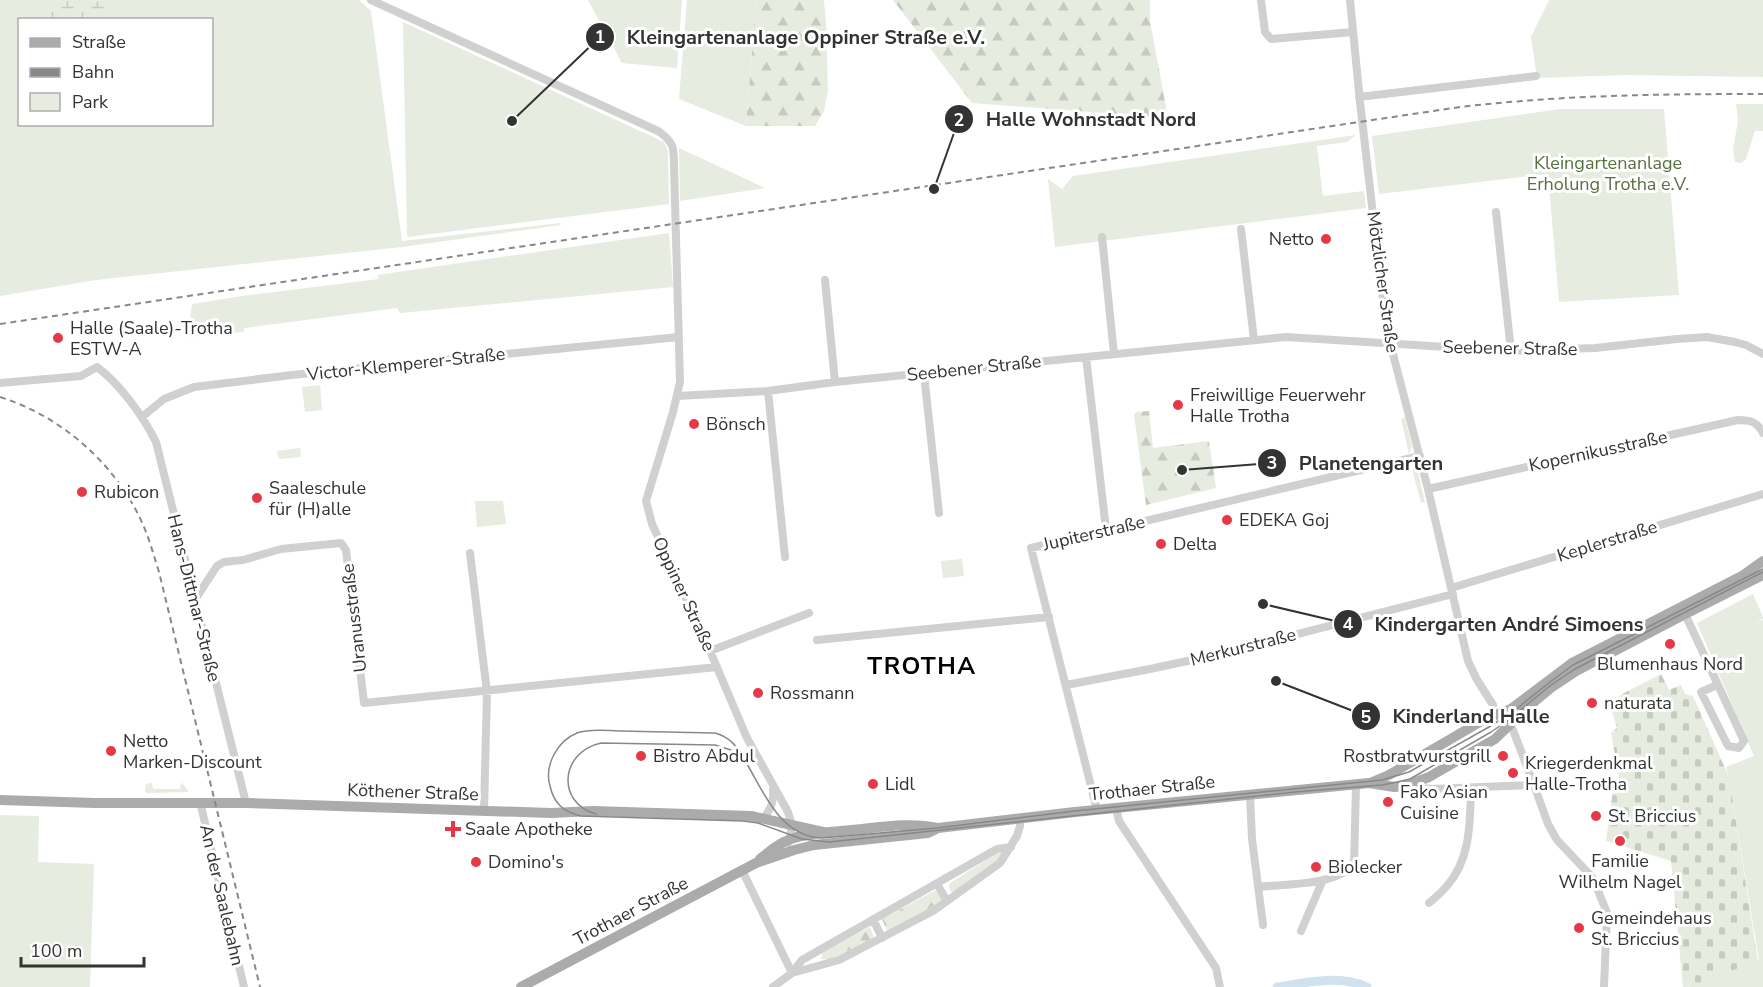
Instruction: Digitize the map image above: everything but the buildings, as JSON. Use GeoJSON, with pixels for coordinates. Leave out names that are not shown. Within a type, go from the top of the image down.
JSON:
{"type":"FeatureCollection","features":[{"type":"Feature","properties":{"kind":"main road","name":"Trothaer Straße"},"geometry":{"type":"LineString","coordinates":[[521,987],[756,863],[814,845],[1097,810],[1369,783],[1389,775],[1485,719],[1496,709],[1512,709],[1572,663],[1742,576],[1763,561]]}},
{"type":"Feature","properties":{"kind":"main road","name":"Trothaer Straße"},"geometry":{"type":"LineString","coordinates":[[1369,783],[1394,787],[1414,784],[1430,777],[1495,739],[1528,707],[1576,671],[1763,575]]}},
{"type":"Feature","properties":{"kind":"main road","name":"Köthener Straße"},"geometry":{"type":"LineString","coordinates":[[0,800],[105,803],[200,802],[561,813],[593,811],[751,816],[823,832]]}},
{"type":"Feature","properties":{"kind":"main road","name":"Trothaer Straße"},"geometry":{"type":"LineString","coordinates":[[756,863],[779,844],[790,839],[823,832],[905,825],[938,828]]}},
{"type":"Feature","properties":{"kind":"street","name":"Oppiner Straße"},"geometry":{"type":"LineString","coordinates":[[371,0],[658,131],[670,140],[674,154],[680,382],[678,396],[646,501],[652,524],[747,738],[788,812],[792,825]]}},
{"type":"Feature","properties":{"kind":"street"},"geometry":{"type":"LineString","coordinates":[[1261,0],[1265,32],[1271,39],[1353,32]]}},
{"type":"Feature","properties":{"kind":"street","name":"Mötzlicher Straße"},"geometry":{"type":"LineString","coordinates":[[1350,0],[1386,327],[1420,456],[1468,661],[1496,709],[1510,726],[1548,824],[1557,840],[1593,878],[1607,915],[1604,987]]}},
{"type":"Feature","properties":{"kind":"street"},"geometry":{"type":"LineString","coordinates":[[1359,97],[1536,76]]}},
{"type":"Feature","properties":{"kind":"street"},"geometry":{"type":"LineString","coordinates":[[1496,212],[1511,351]]}},
{"type":"Feature","properties":{"kind":"street"},"geometry":{"type":"LineString","coordinates":[[1241,229],[1254,340]]}},
{"type":"Feature","properties":{"kind":"street"},"geometry":{"type":"LineString","coordinates":[[1102,237],[1114,354]]}},
{"type":"Feature","properties":{"kind":"street"},"geometry":{"type":"LineString","coordinates":[[825,280],[835,382]]}},
{"type":"Feature","properties":{"kind":"street","name":"Victor-Klemperer-Straße"},"geometry":{"type":"LineString","coordinates":[[142,417],[164,399],[194,387],[292,375],[679,337]]}},
{"type":"Feature","properties":{"kind":"street","name":"Seebener Straße"},"geometry":{"type":"LineString","coordinates":[[678,396],[768,391],[835,382],[1286,337],[1511,351],[1595,348],[1707,337],[1746,345],[1763,354]]}},
{"type":"Feature","properties":{"kind":"street"},"geometry":{"type":"LineString","coordinates":[[1086,357],[1106,530]]}},
{"type":"Feature","properties":{"kind":"street","name":"Hans-Dittmar-Straße"},"geometry":{"type":"LineString","coordinates":[[0,384],[81,376],[97,367],[106,374],[142,417],[156,442],[246,803]]}},
{"type":"Feature","properties":{"kind":"street"},"geometry":{"type":"LineString","coordinates":[[924,374],[939,513]]}},
{"type":"Feature","properties":{"kind":"street"},"geometry":{"type":"LineString","coordinates":[[768,391],[785,557]]}},
{"type":"Feature","properties":{"kind":"street","name":"Kopernikusstraße"},"geometry":{"type":"LineString","coordinates":[[1428,489],[1738,420],[1753,421],[1763,433]]}},
{"type":"Feature","properties":{"kind":"street","name":"Jupiterstraße"},"geometry":{"type":"LineString","coordinates":[[1097,810],[1031,548],[1420,456]]}},
{"type":"Feature","properties":{"kind":"street","name":"Keplerstraße"},"geometry":{"type":"LineString","coordinates":[[1452,591],[1763,494]]}},
{"type":"Feature","properties":{"kind":"street","name":"Uranusstraße"},"geometry":{"type":"LineString","coordinates":[[194,601],[217,566],[224,562],[243,560],[280,549],[341,543],[346,550],[364,703],[717,667]]}},
{"type":"Feature","properties":{"kind":"street"},"geometry":{"type":"LineString","coordinates":[[470,553],[487,692],[484,811]]}},
{"type":"Feature","properties":{"kind":"street","name":"Merkurstraße"},"geometry":{"type":"LineString","coordinates":[[1066,685],[1220,654],[1452,591]]}},
{"type":"Feature","properties":{"kind":"street"},"geometry":{"type":"LineString","coordinates":[[710,651],[809,613]]}},
{"type":"Feature","properties":{"kind":"street"},"geometry":{"type":"LineString","coordinates":[[1685,614],[1744,741],[1739,748],[1728,746],[1701,692],[1717,685]]}},
{"type":"Feature","properties":{"kind":"street"},"geometry":{"type":"LineString","coordinates":[[817,640],[1049,617]]}},
{"type":"Feature","properties":{"kind":"street","name":"Trothaer Straße"},"geometry":{"type":"LineString","coordinates":[[1414,784],[1421,788],[1431,789],[1534,785]]}},
{"type":"Feature","properties":{"kind":"street"},"geometry":{"type":"LineString","coordinates":[[1258,886],[1322,882],[1350,870],[1354,865],[1356,785]]}},
{"type":"Feature","properties":{"kind":"street"},"geometry":{"type":"LineString","coordinates":[[764,818],[774,799],[772,786]]}},
{"type":"Feature","properties":{"kind":"street"},"geometry":{"type":"LineString","coordinates":[[1429,903],[1448,885],[1464,857],[1469,839],[1472,788]]}},
{"type":"Feature","properties":{"kind":"street"},"geometry":{"type":"LineString","coordinates":[[1250,795],[1252,839],[1263,925]]}},
{"type":"Feature","properties":{"kind":"street","name":"An der Saalebahn"},"geometry":{"type":"LineString","coordinates":[[200,802],[244,987]]}},
{"type":"Feature","properties":{"kind":"street"},"geometry":{"type":"LineString","coordinates":[[1116,808],[1119,821],[1216,968],[1220,987]]}},
{"type":"Feature","properties":{"kind":"street"},"geometry":{"type":"LineString","coordinates":[[792,973],[839,960],[933,911],[999,863],[1017,836],[1020,819]]}},
{"type":"Feature","properties":{"kind":"street"},"geometry":{"type":"LineString","coordinates":[[778,856],[790,839],[792,825]]}},
{"type":"Feature","properties":{"kind":"street"},"geometry":{"type":"LineString","coordinates":[[773,987],[792,973],[802,960],[996,849],[1011,847]]}},
{"type":"Feature","properties":{"kind":"street"},"geometry":{"type":"LineString","coordinates":[[742,870],[792,973]]}},
{"type":"Feature","properties":{"kind":"street"},"geometry":{"type":"LineString","coordinates":[[1301,931],[1322,882]]}},
{"type":"Feature","properties":{"kind":"street"},"geometry":{"type":"LineString","coordinates":[[937,884],[947,901]]}},
{"type":"Feature","properties":{"kind":"street"},"geometry":{"type":"LineString","coordinates":[[873,919],[882,938]]}},
{"type":"Feature","properties":{"kind":"street"},"geometry":{"type":"LineString","coordinates":[[813,954],[819,966]]}},
{"type":"Feature","properties":{"kind":"green space"},"geometry":{"type":"Polygon","coordinates":[[[0,0],[359,0],[371,11],[402,241],[560,223],[561,225],[402,247],[96,280],[0,296],[0,0]]]}},
{"type":"Feature","properties":{"kind":"green space"},"geometry":{"type":"Polygon","coordinates":[[[48,0],[117,1],[106,18],[50,18],[48,0]]]}},
{"type":"Feature","properties":{"kind":"green space"},"geometry":{"type":"Polygon","coordinates":[[[588,0],[682,0],[677,68],[622,63],[588,0]]]}},
{"type":"Feature","properties":{"kind":"green space"},"geometry":{"type":"Polygon","coordinates":[[[687,0],[756,0],[746,126],[679,99],[687,0]]]}},
{"type":"Feature","properties":{"kind":"green space"},"geometry":{"type":"Polygon","coordinates":[[[756,0],[824,0],[828,91],[824,111],[815,126],[746,126],[756,0]]]}},
{"type":"Feature","properties":{"kind":"green space"},"geometry":{"type":"Polygon","coordinates":[[[893,0],[1150,0],[1150,21],[1168,118],[972,103],[893,0]]]}},
{"type":"Feature","properties":{"kind":"green space"},"geometry":{"type":"Polygon","coordinates":[[[1549,0],[1763,0],[1763,77],[1625,75],[1537,78],[1531,37],[1549,0]]]}},
{"type":"Feature","properties":{"kind":"green space"},"geometry":{"type":"Polygon","coordinates":[[[403,22],[664,142],[668,151],[669,204],[407,237],[403,22]]]}},
{"type":"Feature","properties":{"kind":"green space"},"geometry":{"type":"Polygon","coordinates":[[[1736,104],[1763,104],[1763,131],[1755,131],[1746,159],[1741,163],[1735,162],[1733,149],[1738,121],[1736,104]]]}},
{"type":"Feature","properties":{"kind":"green space","name":"Kleingartenanlage Erholung Trotha e.V."},"geometry":{"type":"Polygon","coordinates":[[[1560,109],[1664,109],[1679,295],[1559,302],[1548,174],[1379,194],[1372,136],[1560,109]]]}},
{"type":"Feature","properties":{"kind":"green space"},"geometry":{"type":"Polygon","coordinates":[[[1356,135],[1347,142],[1317,146],[1322,189],[1323,196],[1364,191],[1366,208],[1055,247],[1048,179],[1062,189],[1073,176],[1356,135]]]}},
{"type":"Feature","properties":{"kind":"green space"},"geometry":{"type":"Polygon","coordinates":[[[679,148],[765,188],[680,201],[679,148]]]}},
{"type":"Feature","properties":{"kind":"green space"},"geometry":{"type":"Polygon","coordinates":[[[669,233],[673,287],[400,313],[397,308],[244,328],[244,332],[188,337],[192,304],[379,279],[377,275],[669,233]]]}},
{"type":"Feature","properties":{"kind":"green space"},"geometry":{"type":"Polygon","coordinates":[[[320,385],[322,410],[305,412],[302,387],[320,385]]]}},
{"type":"Feature","properties":{"kind":"green space"},"geometry":{"type":"Polygon","coordinates":[[[1149,411],[1153,448],[1209,441],[1216,488],[1146,505],[1134,414],[1149,411]]]}},
{"type":"Feature","properties":{"kind":"green space"},"geometry":{"type":"Polygon","coordinates":[[[1405,417],[1412,447],[1409,454],[1401,419],[1405,417]]]}},
{"type":"Feature","properties":{"kind":"green space"},"geometry":{"type":"Polygon","coordinates":[[[300,448],[301,457],[279,459],[277,451],[300,448]]]}},
{"type":"Feature","properties":{"kind":"green space"},"geometry":{"type":"Polygon","coordinates":[[[1415,467],[1425,502],[1421,503],[1412,469],[1415,467]]]}},
{"type":"Feature","properties":{"kind":"green space"},"geometry":{"type":"Polygon","coordinates":[[[475,501],[503,501],[506,524],[477,527],[475,501]]]}},
{"type":"Feature","properties":{"kind":"green space"},"geometry":{"type":"Polygon","coordinates":[[[962,559],[964,576],[943,578],[941,561],[962,559]]]}},
{"type":"Feature","properties":{"kind":"green space"},"geometry":{"type":"Polygon","coordinates":[[[1753,594],[1763,617],[1754,624],[1763,620],[1763,987],[1687,987],[1759,960],[1726,767],[1754,756],[1697,623],[1753,594]]]}},
{"type":"Feature","properties":{"kind":"green space"},"geometry":{"type":"Polygon","coordinates":[[[1661,674],[1669,690],[1681,685],[1685,694],[1693,696],[1729,777],[1758,961],[1687,987],[1683,987],[1671,861],[1606,841],[1613,790],[1621,787],[1611,733],[1617,728],[1609,701],[1661,674]]]}},
{"type":"Feature","properties":{"kind":"green space"},"geometry":{"type":"Polygon","coordinates":[[[152,783],[153,789],[180,789],[182,783],[189,792],[147,793],[146,784],[152,783]]]}},
{"type":"Feature","properties":{"kind":"green space"},"geometry":{"type":"Polygon","coordinates":[[[0,815],[39,816],[38,862],[94,864],[90,987],[0,987],[0,815]]]}},
{"type":"Feature","properties":{"kind":"green space"},"geometry":{"type":"Polygon","coordinates":[[[1003,851],[999,859],[956,891],[951,892],[950,883],[1003,851]]]}},
{"type":"Feature","properties":{"kind":"green space"},"geometry":{"type":"Polygon","coordinates":[[[936,890],[943,899],[887,931],[882,919],[936,890]]]}},
{"type":"Feature","properties":{"kind":"green space"},"geometry":{"type":"Polygon","coordinates":[[[870,927],[874,938],[831,959],[821,959],[823,952],[870,927]]]}},
{"type":"Feature","properties":{"kind":"waterway"},"geometry":{"type":"LineString","coordinates":[[1277,987],[1334,980],[1367,987]]}},
{"type":"Feature","properties":{"kind":"tram line"},"geometry":{"type":"LineString","coordinates":[[1763,569],[1573,665],[1489,727],[1409,772],[1382,780],[1075,811],[937,828],[822,838],[808,836],[785,822],[768,801],[738,749],[731,741],[715,733],[582,731],[570,737],[558,748],[551,763],[549,778],[557,802],[570,812],[581,816],[743,821],[758,823],[802,839],[829,842],[1295,792],[1382,785],[1410,779],[1491,732],[1575,669],[1763,572]]}},
{"type":"Feature","properties":{"kind":"tram line"},"geometry":{"type":"LineString","coordinates":[[596,814],[583,808],[574,800],[569,789],[568,778],[571,767],[577,756],[587,748],[601,743],[715,745],[731,750],[739,757]]}},
{"type":"Feature","properties":{"kind":"railway"},"geometry":{"type":"LineString","coordinates":[[0,324],[1460,107],[1612,96],[1763,94]]}},
{"type":"Feature","properties":{"kind":"railway"},"geometry":{"type":"LineString","coordinates":[[0,397],[43,416],[82,443],[114,476],[142,523],[159,572],[260,987]]}},
{"type":"Feature","properties":{"kind":"place","name":"Kleingartenanlage Oppiner Straße e.V."},"geometry":{"type":"Point","coordinates":[512,121]}},
{"type":"Feature","properties":{"kind":"place","name":"Halle Wohnstadt Nord"},"geometry":{"type":"Point","coordinates":[934,189]}},
{"type":"Feature","properties":{"kind":"place","name":"Netto"},"geometry":{"type":"Point","coordinates":[1326,239]}},
{"type":"Feature","properties":{"kind":"place","name":"Halle (Saale)-Trotha ESTW-A"},"geometry":{"type":"Point","coordinates":[58,338]}},
{"type":"Feature","properties":{"kind":"place","name":"Freiwillige Feuerwehr Halle Trotha"},"geometry":{"type":"Point","coordinates":[1178,405]}},
{"type":"Feature","properties":{"kind":"place","name":"Bönsch"},"geometry":{"type":"Point","coordinates":[694,424]}},
{"type":"Feature","properties":{"kind":"place","name":"Planetengarten"},"geometry":{"type":"Point","coordinates":[1182,470]}},
{"type":"Feature","properties":{"kind":"place","name":"Rubicon"},"geometry":{"type":"Point","coordinates":[82,492]}},
{"type":"Feature","properties":{"kind":"place","name":"Saaleschule für (H)alle"},"geometry":{"type":"Point","coordinates":[257,498]}},
{"type":"Feature","properties":{"kind":"place","name":"EDEKA Goj"},"geometry":{"type":"Point","coordinates":[1227,520]}},
{"type":"Feature","properties":{"kind":"place","name":"Delta"},"geometry":{"type":"Point","coordinates":[1161,544]}},
{"type":"Feature","properties":{"kind":"place","name":"Kindergarten André Simoens"},"geometry":{"type":"Point","coordinates":[1263,604]}},
{"type":"Feature","properties":{"kind":"place","name":"Blumenhaus Nord"},"geometry":{"type":"Point","coordinates":[1670,644]}},
{"type":"Feature","properties":{"kind":"place","name":"Kinderland Halle"},"geometry":{"type":"Point","coordinates":[1276,681]}},
{"type":"Feature","properties":{"kind":"place","name":"Rossmann"},"geometry":{"type":"Point","coordinates":[758,693]}},
{"type":"Feature","properties":{"kind":"place","name":"naturata"},"geometry":{"type":"Point","coordinates":[1592,703]}},
{"type":"Feature","properties":{"kind":"place","name":"Netto Marken-Discount"},"geometry":{"type":"Point","coordinates":[111,751]}},
{"type":"Feature","properties":{"kind":"place","name":"Bistro Abdul"},"geometry":{"type":"Point","coordinates":[641,756]}},
{"type":"Feature","properties":{"kind":"place","name":"Rostbratwurstgrill"},"geometry":{"type":"Point","coordinates":[1503,756]}},
{"type":"Feature","properties":{"kind":"place","name":"Kriegerdenkmal Halle-Trotha"},"geometry":{"type":"Point","coordinates":[1513,773]}},
{"type":"Feature","properties":{"kind":"place","name":"Lidl"},"geometry":{"type":"Point","coordinates":[873,784]}},
{"type":"Feature","properties":{"kind":"place","name":"Fako Asian Cuisine"},"geometry":{"type":"Point","coordinates":[1388,802]}},
{"type":"Feature","properties":{"kind":"place","name":"St. Briccius"},"geometry":{"type":"Point","coordinates":[1596,816]}},
{"type":"Feature","properties":{"kind":"place","name":"Saale Apotheke"},"geometry":{"type":"Point","coordinates":[453,829]}},
{"type":"Feature","properties":{"kind":"place","name":"Familie Wilhelm Nagel"},"geometry":{"type":"Point","coordinates":[1620,841]}},
{"type":"Feature","properties":{"kind":"place","name":"Domino's"},"geometry":{"type":"Point","coordinates":[476,862]}},
{"type":"Feature","properties":{"kind":"place","name":"Biolecker"},"geometry":{"type":"Point","coordinates":[1316,867]}},
{"type":"Feature","properties":{"kind":"place","name":"Gemeindehaus St. Briccius"},"geometry":{"type":"Point","coordinates":[1579,928]}},
{"type":"Feature","properties":{"kind":"district","name":"TROTHA"},"geometry":{"type":"Point","coordinates":[922,666]}}]}
